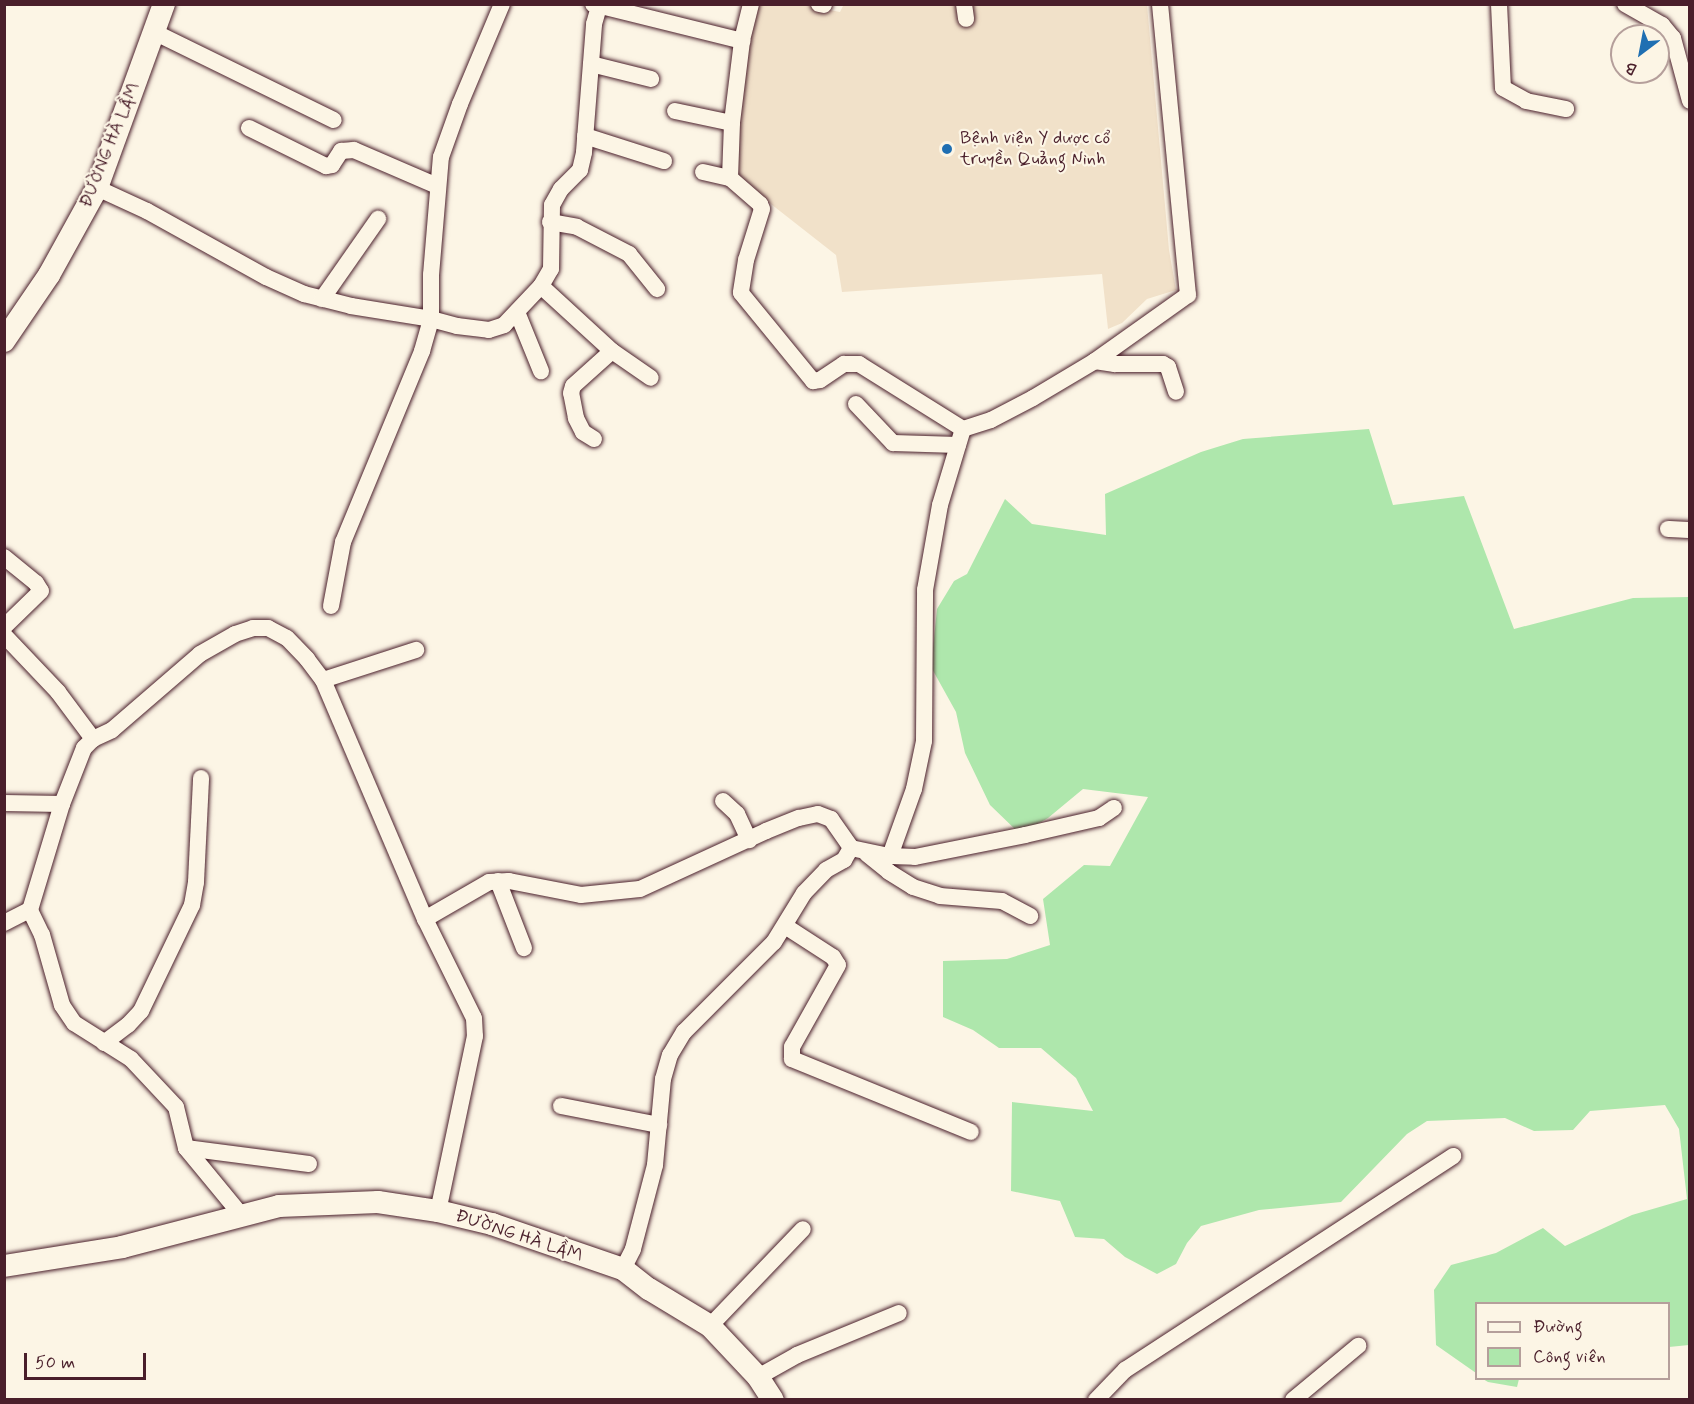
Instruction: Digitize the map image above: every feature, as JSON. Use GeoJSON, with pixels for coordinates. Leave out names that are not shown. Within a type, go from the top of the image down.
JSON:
{"type":"FeatureCollection","features":[{"type":"Feature","properties":{"kind":"main road","name":"ĐƯỜNG HÀ LẦM"},"geometry":{"type":"LineString","coordinates":[[4,341],[49,275],[97,188],[164,4]]}},
{"type":"Feature","properties":{"kind":"main road","name":"ĐƯỜNG HÀ LẦM"},"geometry":{"type":"LineString","coordinates":[[4,1266],[122,1247],[279,1206],[378,1202],[438,1210],[492,1224],[622,1269],[649,1289],[710,1326],[758,1377],[773,1400]]}},
{"type":"Feature","properties":{"kind":"street"},"geometry":{"type":"LineString","coordinates":[[331,606],[343,542],[422,351],[431,319],[437,186],[441,157],[459,104],[502,4]]}},
{"type":"Feature","properties":{"kind":"street"},"geometry":{"type":"LineString","coordinates":[[730,178],[732,123],[742,41],[751,4]]}},
{"type":"Feature","properties":{"kind":"street"},"geometry":{"type":"LineString","coordinates":[[855,404],[893,443],[961,437],[1095,361],[1188,295],[1160,4]]}},
{"type":"Feature","properties":{"kind":"street"},"geometry":{"type":"LineString","coordinates":[[1499,4],[1503,88],[1526,101],[1566,110]]}},
{"type":"Feature","properties":{"kind":"street"},"geometry":{"type":"LineString","coordinates":[[1625,4],[1662,25],[1673,38],[1689,101]]}},
{"type":"Feature","properties":{"kind":"street"},"geometry":{"type":"LineString","coordinates":[[97,188],[147,211],[266,277],[322,299],[489,330],[504,325],[541,286],[551,269],[552,204],[580,170],[594,24],[601,5],[742,41]]}},
{"type":"Feature","properties":{"kind":"street"},"geometry":{"type":"LineString","coordinates":[[154,32],[334,120]]}},
{"type":"Feature","properties":{"kind":"street"},"geometry":{"type":"LineString","coordinates":[[591,64],[651,79]]}},
{"type":"Feature","properties":{"kind":"street"},"geometry":{"type":"LineString","coordinates":[[675,111],[732,123]]}},
{"type":"Feature","properties":{"kind":"street"},"geometry":{"type":"LineString","coordinates":[[249,128],[326,166],[332,165],[341,152],[354,150],[437,186]]}},
{"type":"Feature","properties":{"kind":"street"},"geometry":{"type":"LineString","coordinates":[[585,136],[664,161]]}},
{"type":"Feature","properties":{"kind":"street"},"geometry":{"type":"LineString","coordinates":[[703,172],[730,178],[760,204],[762,209],[746,260],[741,293],[806,375],[813,381],[820,380],[844,364],[859,364],[961,437]]}},
{"type":"Feature","properties":{"kind":"street"},"geometry":{"type":"LineString","coordinates":[[322,299],[378,219]]}},
{"type":"Feature","properties":{"kind":"street"},"geometry":{"type":"LineString","coordinates":[[550,222],[577,227],[629,254],[657,289]]}},
{"type":"Feature","properties":{"kind":"street"},"geometry":{"type":"LineString","coordinates":[[541,286],[612,351],[651,378]]}},
{"type":"Feature","properties":{"kind":"street"},"geometry":{"type":"LineString","coordinates":[[517,312],[541,371]]}},
{"type":"Feature","properties":{"kind":"street"},"geometry":{"type":"LineString","coordinates":[[594,439],[583,432],[571,393],[573,386],[612,351]]}},
{"type":"Feature","properties":{"kind":"street"},"geometry":{"type":"LineString","coordinates":[[1095,361],[1115,364],[1163,364],[1168,367],[1176,392]]}},
{"type":"Feature","properties":{"kind":"street"},"geometry":{"type":"LineString","coordinates":[[890,856],[914,789],[924,741],[925,590],[939,505],[961,437]]}},
{"type":"Feature","properties":{"kind":"street"},"geometry":{"type":"LineString","coordinates":[[1668,529],[1689,530]]}},
{"type":"Feature","properties":{"kind":"street"},"geometry":{"type":"LineString","coordinates":[[4,557],[41,591],[4,627]]}},
{"type":"Feature","properties":{"kind":"street"},"geometry":{"type":"LineString","coordinates":[[242,1216],[186,1148],[176,1107],[131,1059],[74,1023],[62,1005],[42,935],[30,910],[62,804],[84,748],[93,739],[112,730],[200,654],[235,634],[253,628],[268,628],[287,638],[323,680],[425,919],[474,1018],[475,1036],[438,1210]]}},
{"type":"Feature","properties":{"kind":"street"},"geometry":{"type":"LineString","coordinates":[[4,635],[58,692],[93,739]]}},
{"type":"Feature","properties":{"kind":"street"},"geometry":{"type":"LineString","coordinates":[[323,680],[416,650]]}},
{"type":"Feature","properties":{"kind":"street"},"geometry":{"type":"LineString","coordinates":[[105,1043],[128,1025],[141,1011],[192,905],[196,882],[201,778]]}},
{"type":"Feature","properties":{"kind":"street"},"geometry":{"type":"LineString","coordinates":[[723,801],[737,814],[749,840]]}},
{"type":"Feature","properties":{"kind":"street"},"geometry":{"type":"LineString","coordinates":[[4,803],[62,804]]}},
{"type":"Feature","properties":{"kind":"street"},"geometry":{"type":"LineString","coordinates":[[622,1269],[633,1249],[648,1196],[659,1125],[663,1079],[670,1055],[684,1032],[774,942],[786,926],[804,893],[826,870],[859,851],[915,858],[1099,818],[1114,808]]}},
{"type":"Feature","properties":{"kind":"street"},"geometry":{"type":"LineString","coordinates":[[425,919],[464,894],[489,882],[498,881],[580,895],[640,890],[799,818],[818,813],[831,819],[859,851],[913,886],[940,896],[1002,901],[1030,916]]}},
{"type":"Feature","properties":{"kind":"street"},"geometry":{"type":"LineString","coordinates":[[498,881],[524,948]]}},
{"type":"Feature","properties":{"kind":"street"},"geometry":{"type":"LineString","coordinates":[[4,923],[30,910]]}},
{"type":"Feature","properties":{"kind":"street"},"geometry":{"type":"LineString","coordinates":[[786,926],[833,957],[838,965],[792,1047],[792,1059],[971,1132]]}},
{"type":"Feature","properties":{"kind":"street"},"geometry":{"type":"LineString","coordinates":[[561,1106],[659,1125]]}},
{"type":"Feature","properties":{"kind":"street"},"geometry":{"type":"LineString","coordinates":[[186,1148],[309,1164]]}},
{"type":"Feature","properties":{"kind":"street"},"geometry":{"type":"LineString","coordinates":[[1096,1400],[1125,1370],[1453,1156]]}},
{"type":"Feature","properties":{"kind":"street"},"geometry":{"type":"LineString","coordinates":[[710,1326],[803,1229]]}},
{"type":"Feature","properties":{"kind":"street"},"geometry":{"type":"LineString","coordinates":[[758,1377],[797,1355],[899,1313]]}},
{"type":"Feature","properties":{"kind":"street"},"geometry":{"type":"LineString","coordinates":[[1293,1400],[1358,1346]]}},
{"type":"Feature","properties":{"kind":"shaded area","name":"Bệnh viện Y dược cổ truyền Quảng Ninh"},"geometry":{"type":"Polygon","coordinates":[[[844,4],[1147,5],[1169,250],[1176,290],[1147,299],[1122,323],[1108,329],[1102,274],[842,292],[836,255],[734,175],[736,124],[755,5],[804,5],[840,12],[844,4]]]}},
{"type":"Feature","properties":{"kind":"green space"},"geometry":{"type":"Polygon","coordinates":[[[1369,429],[1393,505],[1464,496],[1514,629],[1633,598],[1689,597],[1689,1345],[1670,1347],[1670,1302],[1475,1302],[1475,1372],[1436,1345],[1434,1290],[1451,1265],[1496,1253],[1543,1228],[1565,1246],[1632,1215],[1687,1199],[1679,1129],[1665,1105],[1590,1111],[1573,1130],[1534,1131],[1505,1118],[1427,1121],[1407,1134],[1341,1202],[1259,1210],[1201,1226],[1187,1243],[1176,1264],[1157,1274],[1125,1257],[1104,1239],[1075,1237],[1060,1201],[1011,1191],[1012,1102],[1093,1111],[1076,1078],[1041,1048],[999,1048],[973,1030],[943,1017],[943,961],[1007,959],[1050,945],[1043,899],[1084,865],[1110,866],[1148,797],[1083,789],[1048,818],[1020,834],[990,805],[965,753],[956,712],[931,667],[937,609],[954,581],[967,574],[1005,499],[1032,524],[1106,535],[1105,494],[1201,452],[1243,439],[1369,429]]]}},
{"type":"Feature","properties":{"kind":"green space"},"geometry":{"type":"Polygon","coordinates":[[[1485,1380],[1519,1380],[1517,1387],[1485,1380]]]}},
{"type":"Feature","properties":{"kind":"place","name":"Bệnh viện Y dược cổ truyền Quảng Ninh"},"geometry":{"type":"Point","coordinates":[947,149]}}]}
